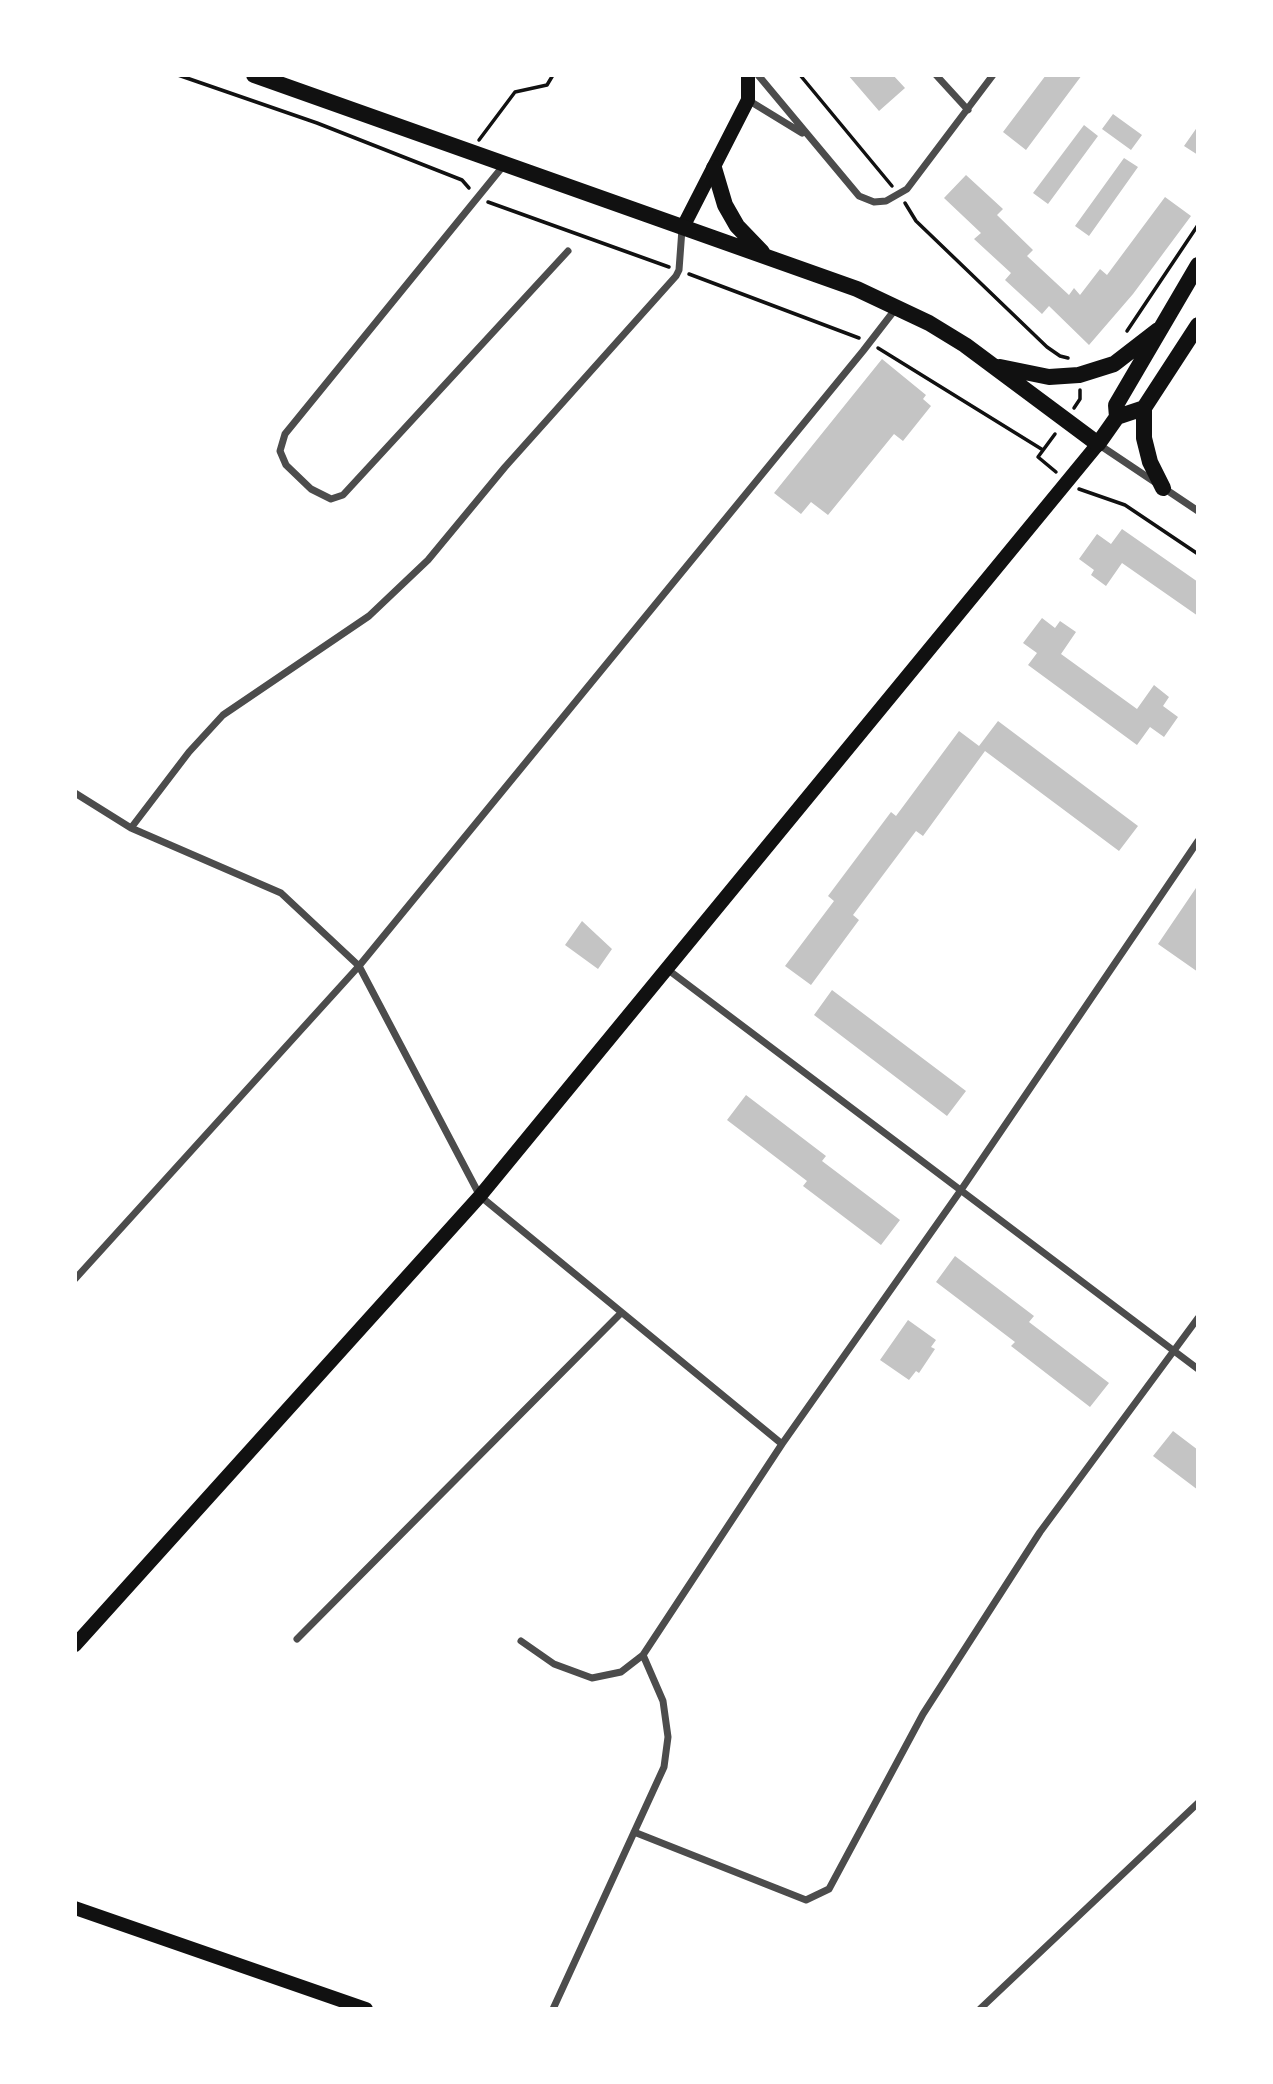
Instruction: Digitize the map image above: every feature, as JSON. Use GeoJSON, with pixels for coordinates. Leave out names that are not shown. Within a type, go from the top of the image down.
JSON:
{"type":"FeatureCollection","features":[{"type":"Feature","properties":{"kind":"main road"},"geometry":{"type":"LineString","coordinates":[[254,75],[473,155],[857,289],[929,323],[994,366],[1098,443]]}},
{"type":"Feature","properties":{"kind":"main road"},"geometry":{"type":"LineString","coordinates":[[682,227],[748,100],[748,75]]}},
{"type":"Feature","properties":{"kind":"main road"},"geometry":{"type":"LineString","coordinates":[[713,168],[725,205],[737,226],[766,256]]}},
{"type":"Feature","properties":{"kind":"main road"},"geometry":{"type":"LineString","coordinates":[[1118,417],[1116,405],[1198,265]]}},
{"type":"Feature","properties":{"kind":"main road"},"geometry":{"type":"LineString","coordinates":[[1163,488],[1150,462],[1144,438],[1144,408],[1198,325]]}},
{"type":"Feature","properties":{"kind":"main road"},"geometry":{"type":"LineString","coordinates":[[994,366],[1049,377],[1079,375],[1114,364],[1158,330]]}},
{"type":"Feature","properties":{"kind":"main road"},"geometry":{"type":"LineString","coordinates":[[75,1645],[480,1196],[1118,417],[1144,408]]}},
{"type":"Feature","properties":{"kind":"main road"},"geometry":{"type":"LineString","coordinates":[[75,1909],[366,2009]]}},
{"type":"Feature","properties":{"kind":"street"},"geometry":{"type":"LineString","coordinates":[[758,75],[859,196],[874,202],[886,201],[908,189],[993,75]]}},
{"type":"Feature","properties":{"kind":"street"},"geometry":{"type":"LineString","coordinates":[[936,75],[968,110]]}},
{"type":"Feature","properties":{"kind":"street"},"geometry":{"type":"LineString","coordinates":[[748,100],[809,137]]}},
{"type":"Feature","properties":{"kind":"street"},"geometry":{"type":"LineString","coordinates":[[504,165],[285,434],[280,451],[286,465],[312,489],[331,499],[344,495],[568,251]]}},
{"type":"Feature","properties":{"kind":"street"},"geometry":{"type":"LineString","coordinates":[[131,828],[189,752],[223,715],[369,616],[408,580],[679,270],[682,227]]}},
{"type":"Feature","properties":{"kind":"street"},"geometry":{"type":"LineString","coordinates":[[75,1279],[359,966],[897,307]]}},
{"type":"Feature","properties":{"kind":"street"},"geometry":{"type":"LineString","coordinates":[[1098,443],[1198,511]]}},
{"type":"Feature","properties":{"kind":"street"},"geometry":{"type":"LineString","coordinates":[[76,794],[131,828],[281,893],[359,966],[480,1196],[782,1444]]}},
{"type":"Feature","properties":{"kind":"street"},"geometry":{"type":"LineString","coordinates":[[521,1641],[554,1664],[592,1678],[621,1672],[643,1656],[782,1444],[961,1190],[1198,841]]}},
{"type":"Feature","properties":{"kind":"street"},"geometry":{"type":"LineString","coordinates":[[666,969],[1198,1368]]}},
{"type":"Feature","properties":{"kind":"street"},"geometry":{"type":"LineString","coordinates":[[297,1639],[621,1313]]}},
{"type":"Feature","properties":{"kind":"street"},"geometry":{"type":"LineString","coordinates":[[634,1832],[806,1900],[829,1889],[923,1714],[1040,1532],[1198,1318]]}},
{"type":"Feature","properties":{"kind":"street"},"geometry":{"type":"LineString","coordinates":[[553,2009],[664,1767],[668,1737],[663,1701],[643,1656]]}},
{"type":"Feature","properties":{"kind":"street"},"geometry":{"type":"LineString","coordinates":[[980,2009],[1198,1803]]}},
{"type":"Feature","properties":{"kind":"path"},"geometry":{"type":"LineString","coordinates":[[178,75],[317,123],[462,180],[478,198],[870,342],[1042,450]]}},
{"type":"Feature","properties":{"kind":"path"},"geometry":{"type":"LineString","coordinates":[[473,155],[482,133],[515,92],[547,85],[553,75]]}},
{"type":"Feature","properties":{"kind":"path"},"geometry":{"type":"LineString","coordinates":[[800,75],[899,196],[916,221],[1047,347],[1076,360]]}},
{"type":"Feature","properties":{"kind":"path"},"geometry":{"type":"LineString","coordinates":[[1124,337],[1198,225]]}},
{"type":"Feature","properties":{"kind":"path"},"geometry":{"type":"LineString","coordinates":[[1102,497],[1125,505],[1198,554]]}},
{"type":"Feature","properties":{"kind":"building"},"geometry":{"type":"Polygon","coordinates":[[[848,75],[893,75],[905,88],[879,111],[848,75]]]}},
{"type":"Feature","properties":{"kind":"building"},"geometry":{"type":"Polygon","coordinates":[[[1046,75],[1082,75],[1026,150],[1003,132],[1046,75]]]}},
{"type":"Feature","properties":{"kind":"building"},"geometry":{"type":"Polygon","coordinates":[[[1113,114],[1142,135],[1131,150],[1102,129],[1113,114]]]}},
{"type":"Feature","properties":{"kind":"building"},"geometry":{"type":"Polygon","coordinates":[[[1084,125],[1098,136],[1048,204],[1033,193],[1084,125]]]}},
{"type":"Feature","properties":{"kind":"building"},"geometry":{"type":"Polygon","coordinates":[[[1198,126],[1198,155],[1184,146],[1198,126]]]}},
{"type":"Feature","properties":{"kind":"building"},"geometry":{"type":"Polygon","coordinates":[[[1124,158],[1138,167],[1089,236],[1075,226],[1124,158]]]}},
{"type":"Feature","properties":{"kind":"building"},"geometry":{"type":"Polygon","coordinates":[[[966,175],[1003,209],[997,215],[1033,250],[1027,256],[1069,295],[1074,288],[1080,295],[1100,269],[1107,275],[1165,197],[1191,216],[1133,294],[1089,345],[1049,306],[1042,314],[1005,280],[1011,273],[974,239],[981,233],[944,198],[966,175]]]}},
{"type":"Feature","properties":{"kind":"building"},"geometry":{"type":"Polygon","coordinates":[[[882,359],[926,395],[923,399],[931,406],[903,441],[894,434],[828,515],[811,502],[801,514],[774,493],[882,359]]]}},
{"type":"Feature","properties":{"kind":"building"},"geometry":{"type":"Polygon","coordinates":[[[1122,529],[1198,582],[1198,616],[1122,563],[1106,586],[1091,575],[1094,570],[1079,559],[1097,534],[1111,544],[1122,529]]]}},
{"type":"Feature","properties":{"kind":"building"},"geometry":{"type":"Polygon","coordinates":[[[1042,618],[1055,628],[1060,621],[1076,632],[1061,654],[1137,709],[1154,685],[1169,697],[1163,706],[1178,717],[1164,737],[1150,727],[1137,745],[1028,665],[1037,653],[1023,643],[1042,618]]]}},
{"type":"Feature","properties":{"kind":"building"},"geometry":{"type":"Polygon","coordinates":[[[998,721],[1138,826],[1119,851],[985,751],[923,836],[916,831],[853,915],[859,920],[811,985],[785,966],[834,901],[828,896],[891,812],[896,816],[959,731],[979,746],[998,721]]]}},
{"type":"Feature","properties":{"kind":"building"},"geometry":{"type":"Polygon","coordinates":[[[1198,885],[1198,972],[1158,944],[1198,885]]]}},
{"type":"Feature","properties":{"kind":"building"},"geometry":{"type":"Polygon","coordinates":[[[582,921],[612,949],[598,969],[565,945],[582,921]]]}},
{"type":"Feature","properties":{"kind":"building"},"geometry":{"type":"Polygon","coordinates":[[[832,990],[966,1091],[947,1116],[814,1015],[832,990]]]}},
{"type":"Feature","properties":{"kind":"building"},"geometry":{"type":"Polygon","coordinates":[[[746,1095],[826,1156],[822,1161],[900,1220],[881,1245],[803,1186],[807,1181],[727,1120],[746,1095]]]}},
{"type":"Feature","properties":{"kind":"building"},"geometry":{"type":"Polygon","coordinates":[[[955,1256],[1034,1316],[1029,1322],[1109,1383],[1090,1407],[1011,1346],[1015,1342],[936,1282],[955,1256]]]}},
{"type":"Feature","properties":{"kind":"building"},"geometry":{"type":"Polygon","coordinates":[[[908,1320],[936,1340],[931,1347],[935,1349],[919,1373],[916,1371],[909,1380],[880,1360],[908,1320]]]}},
{"type":"Feature","properties":{"kind":"building"},"geometry":{"type":"Polygon","coordinates":[[[1173,1431],[1198,1450],[1198,1490],[1153,1456],[1173,1431]]]}}]}
